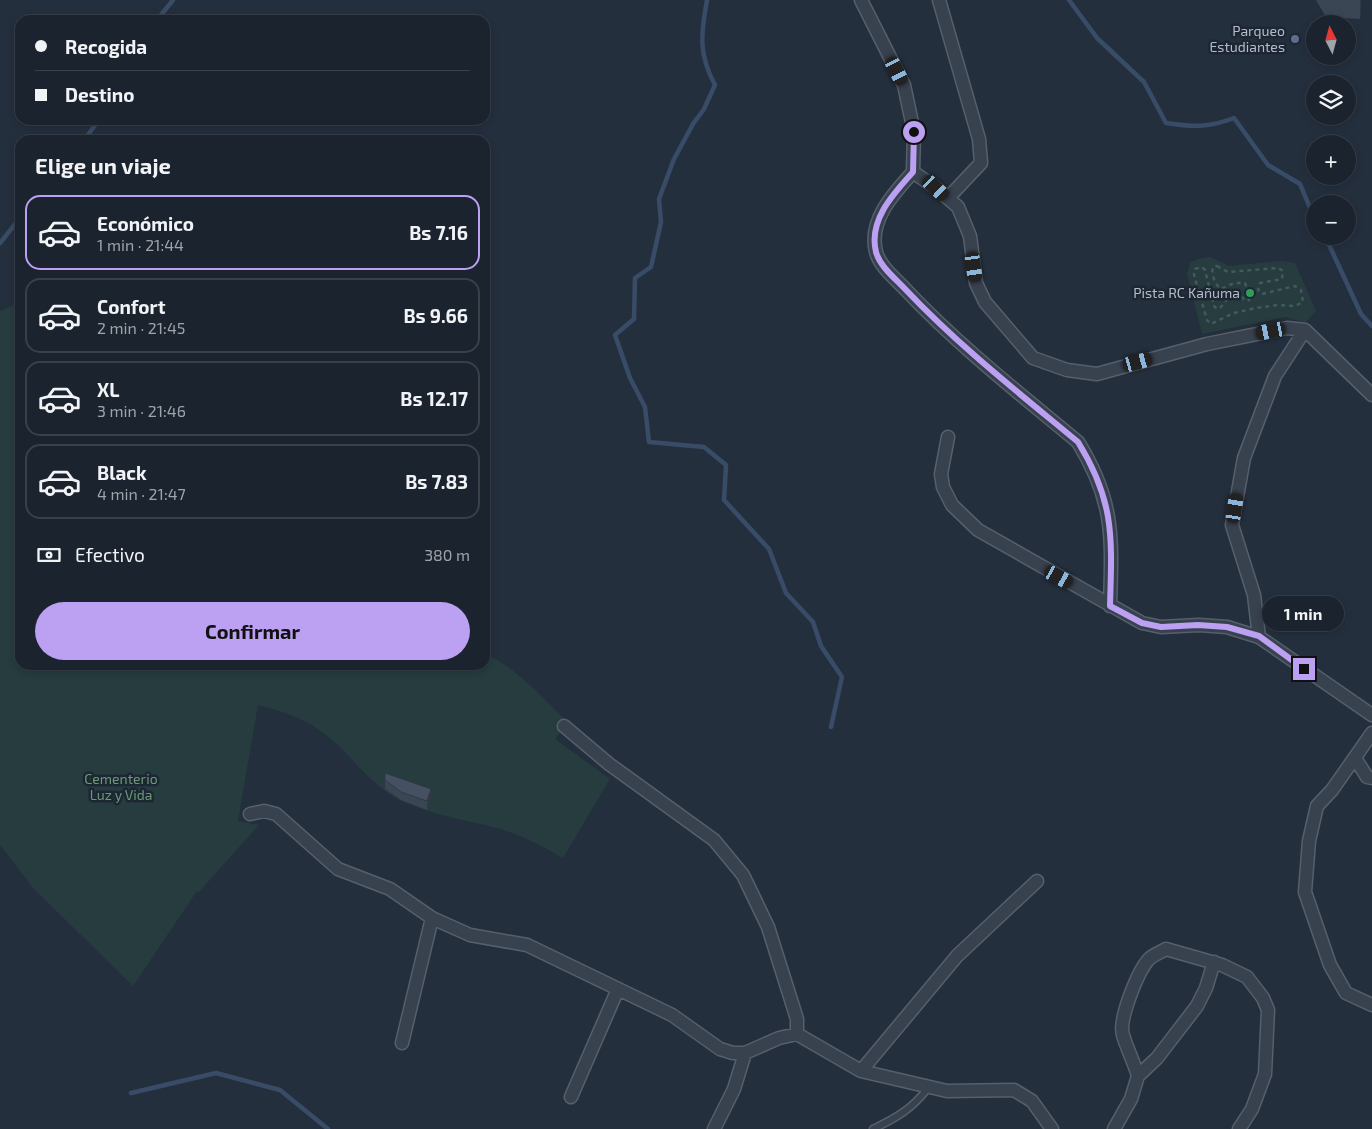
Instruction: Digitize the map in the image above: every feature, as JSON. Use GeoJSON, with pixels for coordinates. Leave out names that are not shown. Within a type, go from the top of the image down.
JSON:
{"type":"FeatureCollection","features":[{"type":"Feature","properties":{"kind":"street"},"geometry":{"type":"LineString","coordinates":[[861,0],[904,86],[914,132],[913,172],[891,197],[883,211],[875,232],[876,251],[883,265],[940,326],[1078,442],[1092,465],[1105,499],[1112,537],[1110,606]]}},
{"type":"Feature","properties":{"kind":"street"},"geometry":{"type":"LineString","coordinates":[[939,0],[979,139],[981,163],[948,198]]}},
{"type":"Feature","properties":{"kind":"street"},"geometry":{"type":"LineString","coordinates":[[913,172],[958,207],[970,236],[976,283],[985,302],[1033,358],[1067,370],[1097,374],[1207,344],[1287,328],[1305,330],[1372,395]]}},
{"type":"Feature","properties":{"kind":"street"},"geometry":{"type":"LineString","coordinates":[[1259,636],[1254,595],[1232,525],[1244,458],[1275,376],[1305,330]]}},
{"type":"Feature","properties":{"kind":"street"},"geometry":{"type":"LineString","coordinates":[[948,437],[941,474],[943,487],[952,505],[978,530],[1142,623],[1161,627],[1198,625],[1227,627],[1259,636],[1372,715]]}},
{"type":"Feature","properties":{"kind":"street"},"geometry":{"type":"LineString","coordinates":[[564,726],[609,764],[714,840],[742,875],[768,927],[797,1020],[797,1034]]}},
{"type":"Feature","properties":{"kind":"street"},"geometry":{"type":"LineString","coordinates":[[1372,733],[1332,790],[1317,806],[1309,841],[1305,892],[1330,965],[1346,993],[1372,1006]]}},
{"type":"Feature","properties":{"kind":"street"},"geometry":{"type":"LineString","coordinates":[[1355,758],[1367,777],[1372,778]]}},
{"type":"Feature","properties":{"kind":"street"},"geometry":{"type":"LineString","coordinates":[[250,814],[264,811],[276,814],[338,869],[390,889],[432,918],[480,938],[495,938],[527,945],[672,1015],[720,1049],[733,1053],[746,1053],[779,1038],[797,1034],[861,1071],[928,1088],[966,1092],[1014,1090],[1032,1101],[1052,1129]]}},
{"type":"Feature","properties":{"kind":"street"},"geometry":{"type":"LineString","coordinates":[[861,1071],[957,956],[1038,881]]}},
{"type":"Feature","properties":{"kind":"street"},"geometry":{"type":"LineString","coordinates":[[402,1043],[432,918]]}},
{"type":"Feature","properties":{"kind":"street"},"geometry":{"type":"LineString","coordinates":[[1138,1076],[1131,1053],[1122,1035],[1121,1022],[1139,976],[1150,958],[1166,950],[1214,962],[1247,978],[1263,998],[1268,1010],[1265,1074],[1252,1109],[1239,1129]]}},
{"type":"Feature","properties":{"kind":"street"},"geometry":{"type":"LineString","coordinates":[[1114,1129],[1131,1100],[1138,1076],[1157,1058],[1197,1006],[1206,988],[1214,962]]}},
{"type":"Feature","properties":{"kind":"street"},"geometry":{"type":"LineString","coordinates":[[571,1097],[618,989]]}},
{"type":"Feature","properties":{"kind":"street"},"geometry":{"type":"LineString","coordinates":[[714,1129],[734,1089],[746,1053]]}},
{"type":"Feature","properties":{"kind":"lane"},"geometry":{"type":"LineString","coordinates":[[873,1129],[901,1115],[916,1104],[928,1088]]}},
{"type":"Feature","properties":{"kind":"path"},"geometry":{"type":"LineString","coordinates":[[1217,266],[1228,272],[1278,268],[1283,271],[1282,279],[1260,283],[1258,290],[1262,294],[1296,286],[1301,290],[1304,297],[1303,302],[1295,306],[1278,305],[1256,308],[1234,313],[1211,324],[1207,320],[1194,274],[1195,269],[1202,267],[1205,270],[1214,306],[1217,309],[1221,307],[1234,291],[1238,292],[1245,301],[1249,300],[1250,297],[1245,284],[1234,283],[1221,289],[1218,287],[1212,272],[1213,267],[1217,266]]}},
{"type":"Feature","properties":{"kind":"green space","name":"Pista RC Kañuma"},"geometry":{"type":"Polygon","coordinates":[[[1210,257],[1229,266],[1281,261],[1295,263],[1316,311],[1305,323],[1286,317],[1202,334],[1187,274],[1190,263],[1198,259],[1210,257]]]}},
{"type":"Feature","properties":{"kind":"green space","name":"Cementerio Luz y Vida"},"geometry":{"type":"Polygon","coordinates":[[[15,304],[15,670],[490,670],[490,656],[519,675],[568,722],[555,739],[610,779],[563,858],[531,841],[506,831],[437,814],[402,801],[379,786],[339,746],[318,729],[289,714],[258,705],[238,821],[259,825],[199,892],[197,891],[133,986],[34,889],[0,845],[0,311],[15,304]]]}},
{"type":"Feature","properties":{"kind":"building"},"geometry":{"type":"Polygon","coordinates":[[[385,773],[431,789],[427,801],[401,792],[385,780],[385,773]]]}},
{"type":"Feature","properties":{"kind":"waterway"},"geometry":{"type":"LineString","coordinates":[[161,15],[173,0]]}},
{"type":"Feature","properties":{"kind":"waterway"},"geometry":{"type":"LineString","coordinates":[[707,0],[702,43],[706,63],[715,85],[704,109],[693,124],[674,159],[659,199],[661,222],[651,267],[635,278],[634,319],[615,335],[630,378],[645,407],[649,442],[704,447],[726,465],[724,500],[769,549],[786,593],[813,622],[821,646],[842,677],[831,727]]}},
{"type":"Feature","properties":{"kind":"waterway"},"geometry":{"type":"LineString","coordinates":[[1069,0],[1097,38],[1144,82],[1166,123],[1200,126],[1216,124],[1234,118],[1268,165],[1300,184],[1306,198]]}},
{"type":"Feature","properties":{"kind":"waterway"},"geometry":{"type":"LineString","coordinates":[[88,135],[95,125]]}},
{"type":"Feature","properties":{"kind":"waterway"},"geometry":{"type":"LineString","coordinates":[[0,243],[15,224]]}},
{"type":"Feature","properties":{"kind":"waterway"},"geometry":{"type":"LineString","coordinates":[[1329,245],[1361,314],[1372,326]]}},
{"type":"Feature","properties":{"kind":"waterway"},"geometry":{"type":"LineString","coordinates":[[131,1093],[216,1073],[280,1090],[328,1129]]}},
{"type":"Feature","properties":{"kind":"place","name":"Parqueo Estudiantes"},"geometry":{"type":"Point","coordinates":[1295,39]}},
{"type":"Feature","properties":{"kind":"place","name":"Pista RC Kañuma"},"geometry":{"type":"Point","coordinates":[1250,293]}},
{"type":"Feature","properties":{"kind":"route"},"geometry":{"type":"LineString","coordinates":[[914,132],[913,172],[891,197],[883,211],[875,232],[876,251],[883,265],[940,326],[1078,442],[1092,465],[1105,499],[1112,537],[1110,606],[1142,623],[1161,627],[1198,625],[1227,627],[1259,636],[1304,669]]}}]}
